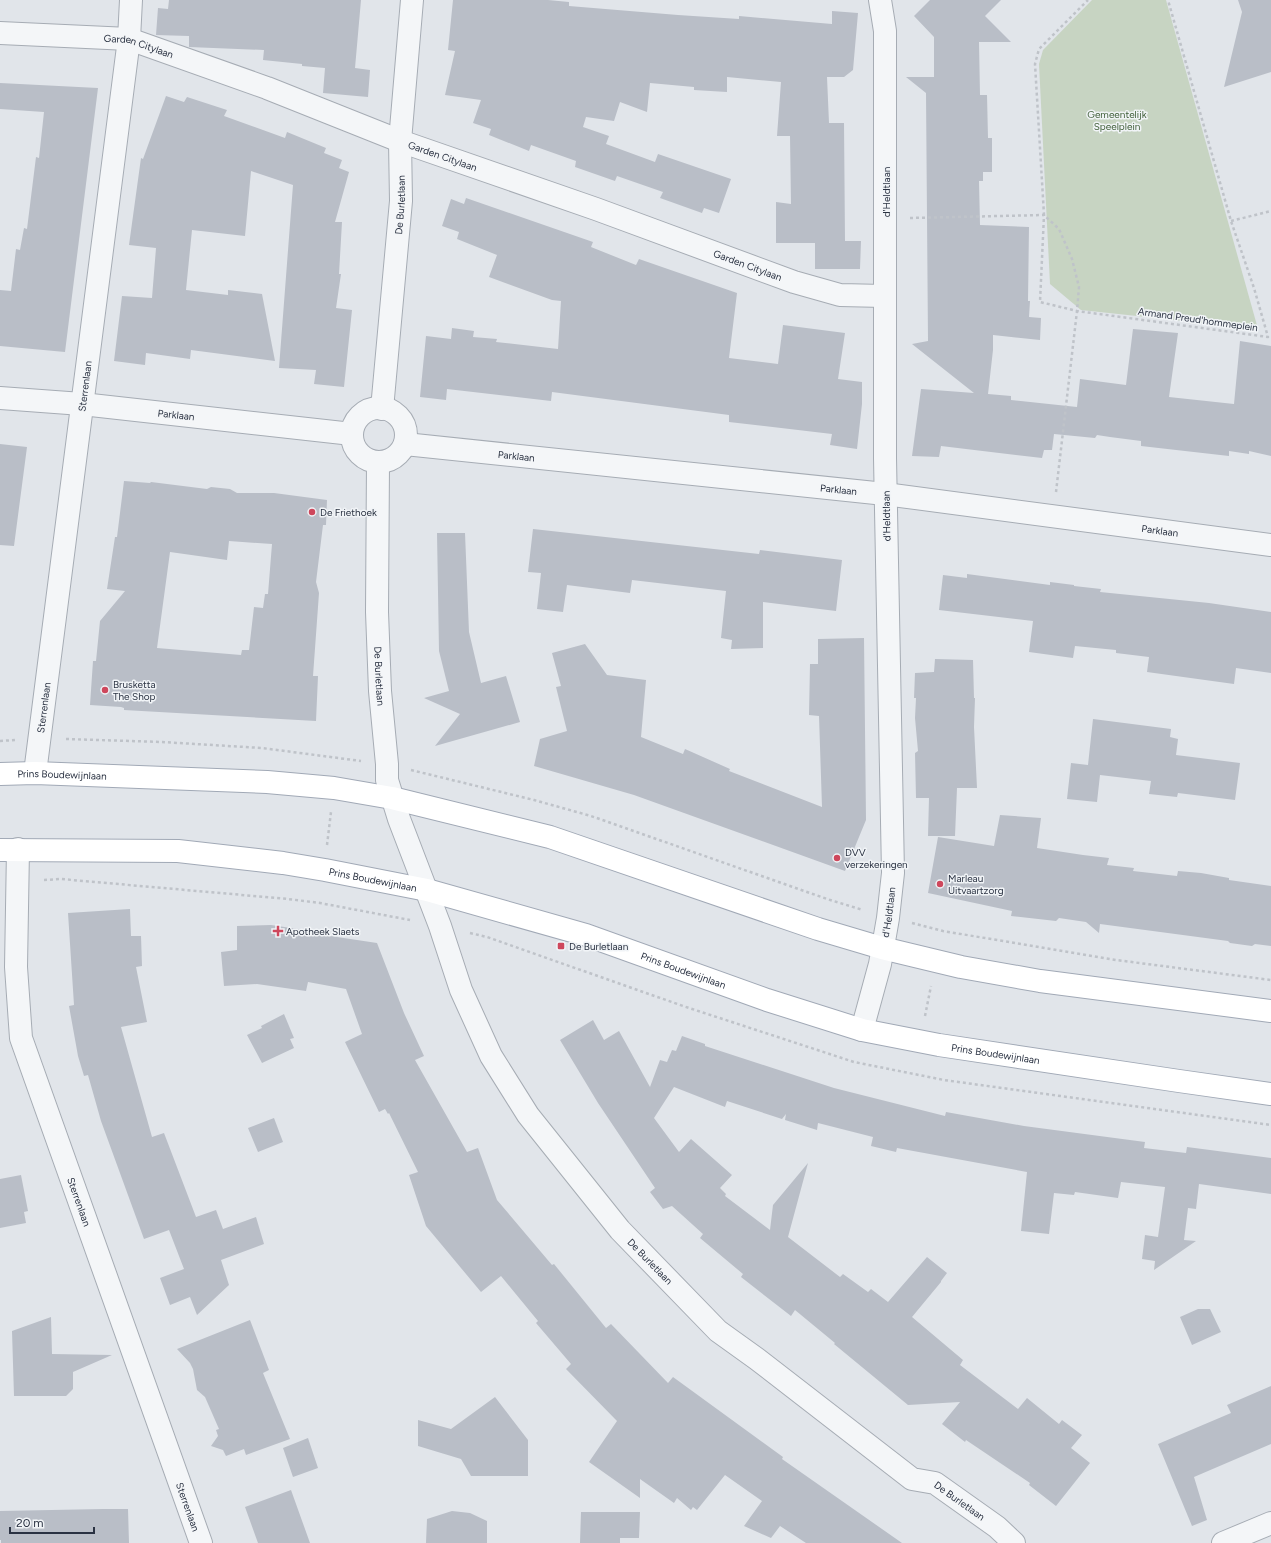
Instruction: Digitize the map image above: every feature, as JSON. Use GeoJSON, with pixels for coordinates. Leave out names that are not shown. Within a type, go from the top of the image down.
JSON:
{"type":"FeatureCollection","features":[{"type":"Feature","properties":{"kind":"main road","name":"Prins Boudewijnlaan"},"geometry":{"type":"LineString","coordinates":[[0,774],[35,773],[267,782],[334,788],[392,798],[550,836],[810,926],[882,948],[961,967],[1040,981],[1271,1011]]}},
{"type":"Feature","properties":{"kind":"main road","name":"Prins Boudewijnlaan"},"geometry":{"type":"LineString","coordinates":[[9,850],[178,851],[276,862],[324,870],[427,890],[586,935],[767,1000],[862,1030],[921,1042],[1271,1094]]}},
{"type":"Feature","properties":{"kind":"street","name":"Sterrenlaan"},"geometry":{"type":"LineString","coordinates":[[35,773],[128,39],[131,0]]}},
{"type":"Feature","properties":{"kind":"street","name":"De Burletlaan"},"geometry":{"type":"LineString","coordinates":[[382,409],[401,201],[400,141],[412,0]]}},
{"type":"Feature","properties":{"kind":"street","name":"d'Heldtlaan"},"geometry":{"type":"LineString","coordinates":[[862,1030],[880,964],[888,918],[893,873],[885,494],[885,31],[880,0]]}},
{"type":"Feature","properties":{"kind":"street","name":"Garden Citylaan"},"geometry":{"type":"LineString","coordinates":[[0,33],[128,39],[267,88],[400,141],[596,209],[794,282],[840,295],[884,296]]}},
{"type":"Feature","properties":{"kind":"street","name":"Parklaan"},"geometry":{"type":"LineString","coordinates":[[0,398],[82,404],[352,434]]}},
{"type":"Feature","properties":{"kind":"street"},"geometry":{"type":"LineString","coordinates":[[382,409],[390,410],[398,415],[404,423],[406,432],[405,444],[396,457],[387,462],[378,463],[367,460],[359,454],[353,445],[352,434],[356,420],[367,411],[382,409]]}},
{"type":"Feature","properties":{"kind":"street","name":"Parklaan"},"geometry":{"type":"LineString","coordinates":[[405,444],[885,494],[1271,545]]}},
{"type":"Feature","properties":{"kind":"street","name":"De Burletlaan"},"geometry":{"type":"LineString","coordinates":[[378,463],[377,612],[380,690],[387,764],[387,780],[392,798],[440,926],[461,990],[491,1056],[528,1115],[620,1230],[718,1332],[757,1359],[912,1479],[935,1483],[999,1535],[1014,1543]]}},
{"type":"Feature","properties":{"kind":"street","name":"Sterrenlaan"},"geometry":{"type":"LineString","coordinates":[[9,850],[18,882],[16,967],[21,1038],[201,1543]]}},
{"type":"Feature","properties":{"kind":"street"},"geometry":{"type":"LineString","coordinates":[[1223,1543],[1271,1524]]}},
{"type":"Feature","properties":{"kind":"path","name":"Armand Preud'hommeplein"},"geometry":{"type":"LineString","coordinates":[[1088,0],[1039,49],[1035,64],[1044,215],[1040,302],[1077,310],[1268,337],[1254,288],[1231,221],[1168,0]]}},
{"type":"Feature","properties":{"kind":"path"},"geometry":{"type":"LineString","coordinates":[[1231,221],[1271,211]]}},
{"type":"Feature","properties":{"kind":"path"},"geometry":{"type":"LineString","coordinates":[[886,219],[1044,215],[1059,229],[1072,259],[1079,287],[1054,516]]}},
{"type":"Feature","properties":{"kind":"path"},"geometry":{"type":"LineString","coordinates":[[39,738],[162,742],[262,748],[387,764],[534,800],[592,816],[827,899],[888,918],[943,931],[1116,960],[1271,980]]}},
{"type":"Feature","properties":{"kind":"path"},"geometry":{"type":"LineString","coordinates":[[320,903],[334,788],[336,757]]}},
{"type":"Feature","properties":{"kind":"path"},"geometry":{"type":"LineString","coordinates":[[18,882],[61,879],[288,898],[440,926]]}},
{"type":"Feature","properties":{"kind":"path"},"geometry":{"type":"LineString","coordinates":[[916,1074],[936,961],[943,931]]}},
{"type":"Feature","properties":{"kind":"green space","name":"Gemeentelijk Speelplein"},"geometry":{"type":"Polygon","coordinates":[[[1092,0],[1166,0],[1258,329],[1081,310],[1050,284],[1039,64],[1043,50],[1092,0]]]}},
{"type":"Feature","properties":{"kind":"building"},"geometry":{"type":"Polygon","coordinates":[[[169,0],[361,0],[355,68],[370,70],[368,97],[323,93],[325,68],[263,60],[264,50],[189,47],[189,36],[156,35],[158,8],[168,9],[169,0]]]}},
{"type":"Feature","properties":{"kind":"building"},"geometry":{"type":"Polygon","coordinates":[[[453,0],[548,0],[569,2],[569,6],[739,19],[739,16],[832,24],[832,11],[858,13],[853,70],[844,77],[827,77],[829,123],[844,123],[845,241],[861,241],[860,269],[815,269],[815,243],[776,243],[776,202],[791,204],[790,136],[777,136],[781,82],[727,77],[727,92],[694,90],[694,87],[650,83],[647,112],[620,102],[614,121],[586,117],[583,127],[609,136],[606,144],[655,162],[658,154],[731,179],[719,213],[704,208],[702,213],[660,198],[663,192],[617,176],[615,181],[575,167],[576,161],[531,145],[529,151],[489,135],[491,129],[473,123],[481,100],[445,95],[455,51],[448,50],[453,0]]]}},
{"type":"Feature","properties":{"kind":"building"},"geometry":{"type":"Polygon","coordinates":[[[930,0],[1001,0],[985,16],[1011,42],[979,42],[980,95],[987,95],[988,138],[992,138],[992,172],[983,172],[983,181],[979,181],[980,225],[1029,227],[1029,317],[1041,318],[1040,340],[993,335],[993,350],[988,394],[1011,396],[1011,400],[1077,407],[1080,379],[1126,385],[1133,329],[1178,333],[1169,397],[1234,404],[1240,341],[1271,346],[1271,456],[1249,451],[1249,454],[1229,451],[1229,456],[1141,446],[1141,441],[1097,435],[1095,438],[1054,434],[1052,450],[1044,450],[1042,458],[941,446],[939,457],[912,456],[921,389],[974,393],[912,344],[928,341],[926,93],[906,77],[934,77],[934,37],[914,16],[930,0]]]}},
{"type":"Feature","properties":{"kind":"building"},"geometry":{"type":"Polygon","coordinates":[[[1238,0],[1271,0],[1271,72],[1224,87],[1242,12],[1238,0]]]}},
{"type":"Feature","properties":{"kind":"building"},"geometry":{"type":"Polygon","coordinates":[[[0,83],[98,88],[65,352],[0,346],[0,290],[11,291],[16,249],[20,250],[24,228],[27,229],[36,157],[39,158],[44,112],[0,109],[0,83]]]}},
{"type":"Feature","properties":{"kind":"building"},"geometry":{"type":"Polygon","coordinates":[[[166,96],[184,102],[187,97],[227,110],[224,116],[285,138],[287,132],[326,148],[324,153],[342,160],[339,168],[349,172],[335,222],[342,222],[339,274],[341,274],[336,308],[352,310],[344,387],[314,384],[316,370],[279,368],[293,185],[251,171],[245,236],[192,230],[186,290],[228,295],[228,290],[262,294],[275,361],[191,350],[190,359],[146,353],[145,365],[114,361],[122,296],[152,298],[156,248],[129,245],[141,158],[143,159],[166,96]]]}},
{"type":"Feature","properties":{"kind":"building"},"geometry":{"type":"Polygon","coordinates":[[[466,198],[593,242],[591,247],[636,265],[639,259],[737,293],[729,358],[778,364],[783,325],[845,333],[838,379],[862,382],[862,404],[857,449],[830,445],[832,434],[729,422],[729,415],[552,392],[551,401],[447,389],[446,400],[420,397],[426,336],[451,339],[452,328],[474,331],[473,337],[497,339],[496,342],[558,349],[561,301],[552,300],[489,277],[497,255],[457,239],[459,232],[442,226],[451,199],[464,204],[466,198]]]}},
{"type":"Feature","properties":{"kind":"building"},"geometry":{"type":"Polygon","coordinates":[[[0,444],[27,447],[14,546],[0,545],[0,444]]]}},
{"type":"Feature","properties":{"kind":"building"},"geometry":{"type":"Polygon","coordinates":[[[124,481],[151,482],[207,489],[211,487],[230,489],[237,493],[274,493],[327,500],[326,525],[323,525],[316,582],[319,593],[313,676],[318,676],[316,721],[124,710],[124,708],[121,707],[90,705],[93,661],[96,661],[100,621],[125,591],[107,589],[115,537],[117,537],[124,481]],[[229,541],[227,560],[170,552],[157,648],[241,655],[242,650],[249,650],[254,607],[263,608],[265,594],[268,594],[272,544],[229,541]]]}},
{"type":"Feature","properties":{"kind":"building"},"geometry":{"type":"Polygon","coordinates":[[[533,529],[759,554],[760,550],[842,560],[836,611],[763,602],[763,648],[731,649],[732,640],[721,638],[726,591],[632,580],[630,593],[567,585],[563,612],[537,609],[541,573],[528,572],[533,529]]]}},
{"type":"Feature","properties":{"kind":"building"},"geometry":{"type":"Polygon","coordinates":[[[437,533],[465,533],[469,632],[481,683],[506,676],[520,722],[435,746],[460,714],[424,698],[449,691],[439,651],[437,533]]]}},
{"type":"Feature","properties":{"kind":"building"},"geometry":{"type":"Polygon","coordinates":[[[967,574],[1050,585],[1050,582],[1074,585],[1101,589],[1100,592],[1209,603],[1271,612],[1271,673],[1236,668],[1234,684],[1147,672],[1149,657],[1116,653],[1116,650],[1075,646],[1073,658],[1029,652],[1033,621],[939,610],[943,575],[967,578],[967,574]]]}},
{"type":"Feature","properties":{"kind":"building"},"geometry":{"type":"Polygon","coordinates":[[[864,638],[866,820],[845,871],[634,795],[534,766],[540,739],[567,731],[556,687],[561,686],[552,653],[585,644],[607,675],[646,680],[641,737],[683,754],[685,749],[730,769],[729,771],[822,807],[819,716],[809,715],[810,664],[818,664],[818,639],[864,638]]]}},
{"type":"Feature","properties":{"kind":"building"},"geometry":{"type":"Polygon","coordinates":[[[935,659],[973,660],[977,788],[957,788],[955,836],[928,836],[929,798],[916,798],[915,753],[918,751],[915,718],[916,698],[914,698],[915,673],[934,672],[935,659]]]}},
{"type":"Feature","properties":{"kind":"building"},"geometry":{"type":"Polygon","coordinates":[[[1093,719],[1171,729],[1170,737],[1178,739],[1176,755],[1240,763],[1235,800],[1178,793],[1177,797],[1149,794],[1151,781],[1100,775],[1097,802],[1067,799],[1071,763],[1088,765],[1093,719]]]}},
{"type":"Feature","properties":{"kind":"building"},"geometry":{"type":"Polygon","coordinates":[[[1000,815],[1041,818],[1037,848],[1109,858],[1107,865],[1134,868],[1133,871],[1177,876],[1178,871],[1201,873],[1229,878],[1229,880],[1271,886],[1271,946],[1255,944],[1252,946],[1230,943],[1228,941],[1100,924],[1099,933],[1086,922],[1059,918],[1056,921],[1011,916],[1012,911],[928,893],[938,837],[994,846],[1000,815]]]}},
{"type":"Feature","properties":{"kind":"building"},"geometry":{"type":"Polygon","coordinates":[[[130,909],[131,936],[141,936],[142,966],[136,967],[147,1022],[121,1027],[152,1137],[164,1133],[196,1217],[216,1210],[223,1229],[256,1217],[264,1244],[221,1260],[229,1285],[197,1315],[190,1297],[170,1305],[160,1278],[184,1269],[169,1230],[144,1239],[101,1121],[88,1075],[84,1076],[78,1056],[69,1006],[74,1005],[68,913],[130,909]]]}},
{"type":"Feature","properties":{"kind":"building"},"geometry":{"type":"Polygon","coordinates":[[[271,925],[377,943],[404,1013],[424,1056],[415,1060],[467,1152],[478,1148],[497,1200],[552,1265],[554,1264],[606,1328],[611,1324],[668,1383],[673,1377],[783,1457],[782,1459],[902,1543],[806,1543],[780,1526],[771,1538],[744,1526],[762,1501],[725,1475],[697,1510],[693,1507],[691,1510],[677,1498],[674,1503],[640,1479],[640,1498],[589,1462],[617,1421],[566,1369],[571,1364],[536,1323],[538,1321],[501,1276],[481,1292],[426,1226],[409,1175],[418,1172],[389,1113],[388,1114],[385,1109],[379,1112],[345,1042],[362,1034],[346,989],[308,982],[306,991],[257,984],[224,986],[221,952],[237,950],[237,926],[271,925]]]}},
{"type":"Feature","properties":{"kind":"building"},"geometry":{"type":"Polygon","coordinates":[[[284,1014],[294,1038],[290,1039],[294,1048],[262,1063],[247,1035],[262,1028],[261,1026],[284,1014]]]}},
{"type":"Feature","properties":{"kind":"building"},"geometry":{"type":"Polygon","coordinates":[[[593,1020],[604,1040],[619,1031],[650,1087],[660,1060],[667,1062],[672,1050],[676,1051],[682,1036],[705,1044],[705,1046],[834,1088],[945,1116],[946,1112],[1024,1126],[1145,1142],[1144,1148],[1186,1153],[1187,1147],[1271,1158],[1271,1194],[1199,1184],[1196,1209],[1188,1208],[1184,1240],[1196,1241],[1154,1270],[1155,1261],[1142,1259],[1145,1235],[1158,1237],[1165,1187],[1121,1182],[1118,1198],[1075,1192],[1074,1195],[1054,1193],[1049,1234],[1021,1231],[1027,1172],[897,1148],[896,1152],[871,1146],[873,1137],[818,1123],[817,1130],[785,1120],[786,1114],[782,1119],[727,1101],[725,1107],[674,1087],[654,1118],[679,1152],[691,1139],[732,1175],[720,1188],[726,1194],[725,1196],[770,1230],[773,1205],[808,1163],[788,1237],[840,1277],[843,1274],[868,1292],[871,1289],[888,1302],[927,1257],[947,1273],[912,1317],[963,1360],[960,1365],[1018,1409],[1027,1398],[1059,1424],[1062,1420],[1082,1435],[1071,1448],[1090,1463],[1056,1506],[1029,1485],[1030,1483],[966,1440],[965,1442],[942,1424],[960,1402],[908,1405],[795,1310],[791,1316],[741,1277],[743,1274],[700,1238],[703,1234],[672,1206],[663,1209],[650,1192],[655,1188],[598,1103],[560,1040],[593,1020]]]}},
{"type":"Feature","properties":{"kind":"building"},"geometry":{"type":"Polygon","coordinates":[[[274,1118],[283,1142],[258,1152],[248,1128],[274,1118]]]}},
{"type":"Feature","properties":{"kind":"building"},"geometry":{"type":"Polygon","coordinates":[[[21,1175],[28,1211],[24,1212],[26,1223],[0,1228],[0,1179],[21,1175]]]}},
{"type":"Feature","properties":{"kind":"building"},"geometry":{"type":"Polygon","coordinates":[[[1198,1309],[1210,1309],[1221,1332],[1192,1345],[1180,1317],[1198,1309]]]}},
{"type":"Feature","properties":{"kind":"building"},"geometry":{"type":"Polygon","coordinates":[[[51,1317],[52,1354],[112,1355],[73,1372],[73,1389],[66,1396],[14,1396],[12,1331],[51,1317]]]}},
{"type":"Feature","properties":{"kind":"building"},"geometry":{"type":"Polygon","coordinates":[[[250,1320],[269,1370],[263,1373],[290,1439],[246,1455],[244,1449],[226,1456],[223,1450],[211,1446],[218,1436],[216,1430],[219,1429],[205,1397],[197,1390],[193,1369],[190,1363],[177,1349],[250,1320]]]}},
{"type":"Feature","properties":{"kind":"building"},"geometry":{"type":"Polygon","coordinates":[[[1271,1386],[1271,1444],[1194,1477],[1207,1520],[1192,1526],[1158,1444],[1231,1413],[1227,1405],[1271,1386]]]}},
{"type":"Feature","properties":{"kind":"building"},"geometry":{"type":"Polygon","coordinates":[[[495,1397],[528,1440],[528,1476],[471,1476],[461,1459],[418,1446],[418,1420],[451,1429],[495,1397]]]}},
{"type":"Feature","properties":{"kind":"building"},"geometry":{"type":"Polygon","coordinates":[[[308,1438],[318,1468],[293,1477],[283,1448],[308,1438]]]}},
{"type":"Feature","properties":{"kind":"building"},"geometry":{"type":"Polygon","coordinates":[[[291,1490],[310,1543],[258,1543],[245,1507],[291,1490]]]}},
{"type":"Feature","properties":{"kind":"building"},"geometry":{"type":"Polygon","coordinates":[[[128,1509],[129,1543],[1,1543],[0,1540],[0,1511],[128,1509]]]}},
{"type":"Feature","properties":{"kind":"building"},"geometry":{"type":"Polygon","coordinates":[[[452,1511],[470,1513],[487,1521],[487,1543],[426,1543],[427,1519],[452,1511]]]}},
{"type":"Feature","properties":{"kind":"building"},"geometry":{"type":"Polygon","coordinates":[[[581,1512],[640,1512],[639,1538],[620,1538],[620,1543],[580,1543],[581,1512]]]}},
{"type":"Feature","properties":{"kind":"place","name":"De Friethoek"},"geometry":{"type":"Point","coordinates":[312,512]}},
{"type":"Feature","properties":{"kind":"place","name":"Brusketta The Shop"},"geometry":{"type":"Point","coordinates":[105,690]}},
{"type":"Feature","properties":{"kind":"place","name":"DVV verzekeringen"},"geometry":{"type":"Point","coordinates":[837,858]}},
{"type":"Feature","properties":{"kind":"place","name":"Marleau Uitvaartzorg"},"geometry":{"type":"Point","coordinates":[940,884]}},
{"type":"Feature","properties":{"kind":"place","name":"Apotheek Slaets"},"geometry":{"type":"Point","coordinates":[278,931]}},
{"type":"Feature","properties":{"kind":"place","name":"De Burletlaan"},"geometry":{"type":"Point","coordinates":[561,946]}}]}
